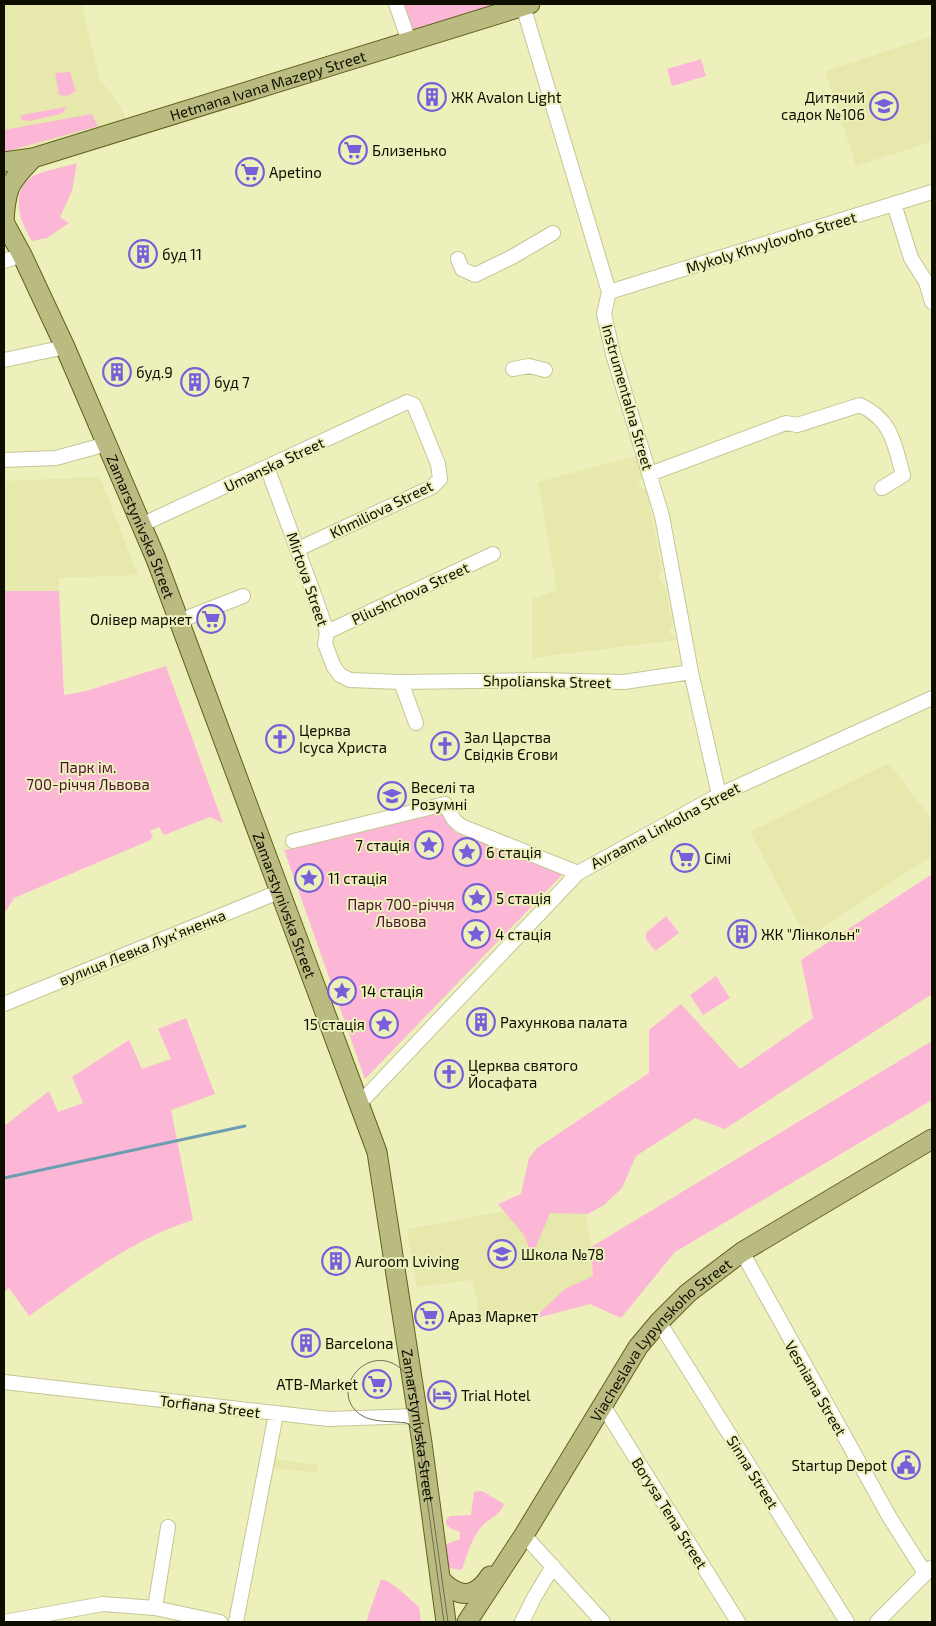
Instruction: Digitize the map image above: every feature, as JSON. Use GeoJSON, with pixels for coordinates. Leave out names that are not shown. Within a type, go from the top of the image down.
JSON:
{"type":"FeatureCollection","features":[{"type":"Feature","properties":{"kind":"main road","name":"Hetmana Ivana Mazepy Street"},"geometry":{"type":"LineString","coordinates":[[4,162],[33,158],[526,5]]}},
{"type":"Feature","properties":{"kind":"main road"},"geometry":{"type":"LineString","coordinates":[[118,128],[158,115],[164,116]]}},
{"type":"Feature","properties":{"kind":"main road"},"geometry":{"type":"LineString","coordinates":[[4,222],[5,194],[13,179],[33,158]]}},
{"type":"Feature","properties":{"kind":"main road","name":"Zamarstynivska Street"},"geometry":{"type":"LineString","coordinates":[[4,222],[22,255],[65,347],[180,621],[267,847],[377,1152],[383,1182],[446,1622]]}},
{"type":"Feature","properties":{"kind":"main road","name":"Viacheslava Lypynskoho Street"},"geometry":{"type":"LineString","coordinates":[[467,1622],[524,1535],[638,1347],[659,1322],[688,1293],[742,1252],[932,1139]]}},
{"type":"Feature","properties":{"kind":"main road"},"geometry":{"type":"LineString","coordinates":[[441,1580],[453,1591],[475,1592],[482,1588],[526,1523],[538,1512]]}},
{"type":"Feature","properties":{"kind":"street"},"geometry":{"type":"LineString","coordinates":[[396,4],[409,41]]}},
{"type":"Feature","properties":{"kind":"street","name":"Instrumentalna Street"},"geometry":{"type":"LineString","coordinates":[[526,5],[609,292],[604,314],[611,346],[662,516],[691,672],[719,795]]}},
{"type":"Feature","properties":{"kind":"street","name":"Mykoly Khvylovoho Street"},"geometry":{"type":"LineString","coordinates":[[609,292],[932,192]]}},
{"type":"Feature","properties":{"kind":"street"},"geometry":{"type":"LineString","coordinates":[[894,204],[911,258],[926,282],[932,302]]}},
{"type":"Feature","properties":{"kind":"street"},"geometry":{"type":"LineString","coordinates":[[458,260],[462,269],[476,275],[553,233]]}},
{"type":"Feature","properties":{"kind":"street"},"geometry":{"type":"LineString","coordinates":[[4,261],[22,255]]}},
{"type":"Feature","properties":{"kind":"street"},"geometry":{"type":"LineString","coordinates":[[4,360],[65,347]]}},
{"type":"Feature","properties":{"kind":"street"},"geometry":{"type":"LineString","coordinates":[[513,369],[529,366],[544,370]]}},
{"type":"Feature","properties":{"kind":"street","name":"Umanska Street"},"geometry":{"type":"LineString","coordinates":[[141,525],[407,402]]}},
{"type":"Feature","properties":{"kind":"street","name":"Khmiliova Street"},"geometry":{"type":"LineString","coordinates":[[298,549],[432,487],[440,479],[438,464],[414,405],[407,402]]}},
{"type":"Feature","properties":{"kind":"street"},"geometry":{"type":"LineString","coordinates":[[650,474],[786,423],[796,425],[860,405],[875,412],[892,434],[903,475],[882,488]]}},
{"type":"Feature","properties":{"kind":"street"},"geometry":{"type":"LineString","coordinates":[[4,460],[56,458],[107,444]]}},
{"type":"Feature","properties":{"kind":"street","name":"Mirtova Street"},"geometry":{"type":"LineString","coordinates":[[267,467],[327,632],[325,644],[331,661],[340,675],[350,680],[401,682]]}},
{"type":"Feature","properties":{"kind":"street","name":"Pliushchova Street"},"geometry":{"type":"LineString","coordinates":[[327,632],[493,554]]}},
{"type":"Feature","properties":{"kind":"street"},"geometry":{"type":"LineString","coordinates":[[180,621],[243,596]]}},
{"type":"Feature","properties":{"kind":"street","name":"Shpolianska Street"},"geometry":{"type":"LineString","coordinates":[[401,682],[536,680],[624,682],[691,672]]}},
{"type":"Feature","properties":{"kind":"street"},"geometry":{"type":"LineString","coordinates":[[401,682],[416,723]]}},
{"type":"Feature","properties":{"kind":"street","name":"Avraama Linkolna Street"},"geometry":{"type":"LineString","coordinates":[[360,1103],[578,873],[719,795],[932,698]]}},
{"type":"Feature","properties":{"kind":"street"},"geometry":{"type":"LineString","coordinates":[[293,841],[445,804],[454,820],[461,826],[578,873]]}},
{"type":"Feature","properties":{"kind":"street","name":"вулиця Левка Лукʼяненка"},"geometry":{"type":"LineString","coordinates":[[4,1004],[281,890]]}},
{"type":"Feature","properties":{"kind":"street","name":"Vesniana Street"},"geometry":{"type":"LineString","coordinates":[[742,1252],[756,1286],[890,1518],[928,1570]]}},
{"type":"Feature","properties":{"kind":"street","name":"Sinna Street"},"geometry":{"type":"LineString","coordinates":[[659,1322],[847,1622]]}},
{"type":"Feature","properties":{"kind":"street","name":"Torfiana Street"},"geometry":{"type":"LineString","coordinates":[[4,1382],[328,1419],[417,1416]]}},
{"type":"Feature","properties":{"kind":"street","name":"Borysa Tena Street"},"geometry":{"type":"LineString","coordinates":[[602,1404],[738,1622]]}},
{"type":"Feature","properties":{"kind":"street"},"geometry":{"type":"LineString","coordinates":[[236,1622],[276,1414]]}},
{"type":"Feature","properties":{"kind":"street"},"geometry":{"type":"LineString","coordinates":[[155,1608],[168,1528]]}},
{"type":"Feature","properties":{"kind":"street"},"geometry":{"type":"LineString","coordinates":[[524,1535],[603,1622]]}},
{"type":"Feature","properties":{"kind":"street"},"geometry":{"type":"LineString","coordinates":[[522,1622],[553,1566]]}},
{"type":"Feature","properties":{"kind":"street"},"geometry":{"type":"LineString","coordinates":[[877,1622],[928,1570]]}},
{"type":"Feature","properties":{"kind":"street"},"geometry":{"type":"LineString","coordinates":[[4,1622],[103,1604],[155,1608],[220,1622]]}},
{"type":"Feature","properties":{"kind":"shaded area"},"geometry":{"type":"Polygon","coordinates":[[[4,4],[82,4],[99,79],[112,94],[128,121],[4,158],[4,4]]]}},
{"type":"Feature","properties":{"kind":"shaded area","name":"Дитячий садок №106"},"geometry":{"type":"Polygon","coordinates":[[[932,36],[932,141],[856,166],[825,71],[932,36]]]}},
{"type":"Feature","properties":{"kind":"shaded area"},"geometry":{"type":"Polygon","coordinates":[[[639,455],[645,473],[638,484],[647,492],[662,570],[659,578],[665,586],[673,626],[669,632],[677,640],[532,658],[532,599],[557,590],[538,482],[639,455]]]}},
{"type":"Feature","properties":{"kind":"shaded area"},"geometry":{"type":"Polygon","coordinates":[[[100,477],[138,575],[59,578],[59,591],[4,591],[4,481],[100,477]]]}},
{"type":"Feature","properties":{"kind":"shaded area"},"geometry":{"type":"Polygon","coordinates":[[[889,763],[932,820],[932,856],[806,938],[750,832],[889,763]]]}},
{"type":"Feature","properties":{"kind":"shaded area","name":"Школа №78"},"geometry":{"type":"Polygon","coordinates":[[[582,1197],[601,1296],[481,1325],[473,1280],[417,1287],[407,1229],[582,1197]]]}},
{"type":"Feature","properties":{"kind":"shaded area"},"geometry":{"type":"Polygon","coordinates":[[[275,1459],[318,1465],[317,1473],[274,1468],[275,1459]]]}},
{"type":"Feature","properties":{"kind":"green space"},"geometry":{"type":"Polygon","coordinates":[[[400,4],[501,4],[410,33],[400,4]]]}},
{"type":"Feature","properties":{"kind":"green space"},"geometry":{"type":"Polygon","coordinates":[[[701,59],[706,76],[672,86],[667,69],[701,59]]]}},
{"type":"Feature","properties":{"kind":"green space"},"geometry":{"type":"Polygon","coordinates":[[[70,72],[76,91],[67,96],[59,95],[55,73],[70,72]]]}},
{"type":"Feature","properties":{"kind":"green space"},"geometry":{"type":"Polygon","coordinates":[[[67,107],[63,113],[30,121],[21,120],[21,115],[67,107]]]}},
{"type":"Feature","properties":{"kind":"green space"},"geometry":{"type":"Polygon","coordinates":[[[92,114],[98,126],[4,152],[4,130],[92,114]]]}},
{"type":"Feature","properties":{"kind":"green space"},"geometry":{"type":"Polygon","coordinates":[[[77,163],[72,191],[60,217],[69,223],[47,238],[32,241],[24,225],[19,208],[21,191],[25,184],[36,175],[77,163]]]}},
{"type":"Feature","properties":{"kind":"green space","name":"Парк ім. 700-річчя Львова"},"geometry":{"type":"Polygon","coordinates":[[[4,591],[59,591],[64,695],[86,691],[166,666],[223,823],[210,817],[164,835],[159,827],[150,831],[153,838],[146,842],[14,898],[4,914],[4,591]]]}},
{"type":"Feature","properties":{"kind":"green space","name":"Парк 700-річчя Львова"},"geometry":{"type":"Polygon","coordinates":[[[443,810],[454,832],[563,874],[365,1079],[282,844],[285,850],[443,810]]]}},
{"type":"Feature","properties":{"kind":"green space"},"geometry":{"type":"Polygon","coordinates":[[[932,874],[932,994],[725,1129],[695,1118],[636,1156],[622,1188],[604,1205],[588,1214],[550,1213],[532,1256],[524,1235],[498,1204],[521,1194],[529,1158],[537,1148],[649,1073],[649,1030],[681,1004],[740,1069],[813,1018],[801,960],[932,874]]]}},
{"type":"Feature","properties":{"kind":"green space"},"geometry":{"type":"Polygon","coordinates":[[[666,916],[679,933],[655,951],[646,939],[646,933],[666,916]]]}},
{"type":"Feature","properties":{"kind":"green space"},"geometry":{"type":"Polygon","coordinates":[[[716,976],[730,998],[703,1015],[690,995],[716,976]]]}},
{"type":"Feature","properties":{"kind":"green space"},"geometry":{"type":"Polygon","coordinates":[[[186,1018],[215,1094],[171,1110],[193,1220],[171,1228],[128,1249],[29,1316],[9,1288],[4,1292],[4,1126],[49,1091],[58,1112],[83,1103],[72,1077],[129,1040],[142,1069],[171,1059],[158,1029],[186,1018]]]}},
{"type":"Feature","properties":{"kind":"green space"},"geometry":{"type":"Polygon","coordinates":[[[932,1041],[932,1100],[675,1252],[621,1318],[590,1304],[533,1319],[565,1289],[593,1276],[591,1247],[932,1041]]]}},
{"type":"Feature","properties":{"kind":"green space"},"geometry":{"type":"Polygon","coordinates":[[[482,1491],[504,1504],[497,1514],[478,1531],[462,1570],[448,1568],[444,1545],[460,1539],[460,1532],[446,1524],[446,1520],[450,1516],[471,1515],[474,1492],[482,1491]]]}},
{"type":"Feature","properties":{"kind":"green space"},"geometry":{"type":"Polygon","coordinates":[[[381,1579],[396,1587],[419,1607],[421,1622],[366,1622],[381,1579]]]}},
{"type":"Feature","properties":{"kind":"waterway"},"geometry":{"type":"LineString","coordinates":[[4,1178],[245,1126]]}},
{"type":"Feature","properties":{"kind":"tram line"},"geometry":{"type":"LineString","coordinates":[[444,1622],[418,1434],[407,1423],[377,1421],[366,1418],[351,1404],[348,1391],[352,1378],[360,1368],[372,1362],[386,1361],[401,1369],[415,1386],[448,1622]]}},
{"type":"Feature","properties":{"kind":"place","name":"ЖК Avalon Light"},"geometry":{"type":"Point","coordinates":[432,97]}},
{"type":"Feature","properties":{"kind":"place","name":"Дитячий садок №106"},"geometry":{"type":"Point","coordinates":[884,106]}},
{"type":"Feature","properties":{"kind":"place","name":"Близенько"},"geometry":{"type":"Point","coordinates":[353,150]}},
{"type":"Feature","properties":{"kind":"place","name":"Apetino"},"geometry":{"type":"Point","coordinates":[250,172]}},
{"type":"Feature","properties":{"kind":"place","name":"буд 11"},"geometry":{"type":"Point","coordinates":[143,254]}},
{"type":"Feature","properties":{"kind":"place","name":"буд.9"},"geometry":{"type":"Point","coordinates":[117,372]}},
{"type":"Feature","properties":{"kind":"place","name":"буд 7"},"geometry":{"type":"Point","coordinates":[195,382]}},
{"type":"Feature","properties":{"kind":"place","name":"Олівер маркет"},"geometry":{"type":"Point","coordinates":[211,619]}},
{"type":"Feature","properties":{"kind":"place","name":"Церква Ісуса Христа"},"geometry":{"type":"Point","coordinates":[280,739]}},
{"type":"Feature","properties":{"kind":"place","name":"Зал Царства Свідків Єгови"},"geometry":{"type":"Point","coordinates":[445,746]}},
{"type":"Feature","properties":{"kind":"place","name":"Веселі та Розумні"},"geometry":{"type":"Point","coordinates":[392,796]}},
{"type":"Feature","properties":{"kind":"place","name":"7 стація"},"geometry":{"type":"Point","coordinates":[429,845]}},
{"type":"Feature","properties":{"kind":"place","name":"6 стація"},"geometry":{"type":"Point","coordinates":[467,852]}},
{"type":"Feature","properties":{"kind":"place","name":"Сімі"},"geometry":{"type":"Point","coordinates":[685,858]}},
{"type":"Feature","properties":{"kind":"place","name":"11 стація"},"geometry":{"type":"Point","coordinates":[309,878]}},
{"type":"Feature","properties":{"kind":"place","name":"5 стація"},"geometry":{"type":"Point","coordinates":[477,898]}},
{"type":"Feature","properties":{"kind":"place","name":"4 стація"},"geometry":{"type":"Point","coordinates":[476,934]}},
{"type":"Feature","properties":{"kind":"place","name":"ЖК \"Лінкольн\""},"geometry":{"type":"Point","coordinates":[742,934]}},
{"type":"Feature","properties":{"kind":"place","name":"14 стація"},"geometry":{"type":"Point","coordinates":[342,991]}},
{"type":"Feature","properties":{"kind":"place","name":"Рахункова палата"},"geometry":{"type":"Point","coordinates":[481,1022]}},
{"type":"Feature","properties":{"kind":"place","name":"15 стація"},"geometry":{"type":"Point","coordinates":[384,1024]}},
{"type":"Feature","properties":{"kind":"place","name":"Церква святого Йосафата"},"geometry":{"type":"Point","coordinates":[449,1074]}},
{"type":"Feature","properties":{"kind":"place","name":"Школа №78"},"geometry":{"type":"Point","coordinates":[502,1254]}},
{"type":"Feature","properties":{"kind":"place","name":"Auroom Lviving"},"geometry":{"type":"Point","coordinates":[336,1261]}},
{"type":"Feature","properties":{"kind":"place","name":"Араз Маркет"},"geometry":{"type":"Point","coordinates":[429,1316]}},
{"type":"Feature","properties":{"kind":"place","name":"Barcelona"},"geometry":{"type":"Point","coordinates":[306,1343]}},
{"type":"Feature","properties":{"kind":"place","name":"ATB-Market"},"geometry":{"type":"Point","coordinates":[377,1384]}},
{"type":"Feature","properties":{"kind":"place","name":"Trial Hotel"},"geometry":{"type":"Point","coordinates":[442,1395]}},
{"type":"Feature","properties":{"kind":"place","name":"Startup Depot"},"geometry":{"type":"Point","coordinates":[906,1465]}}]}
